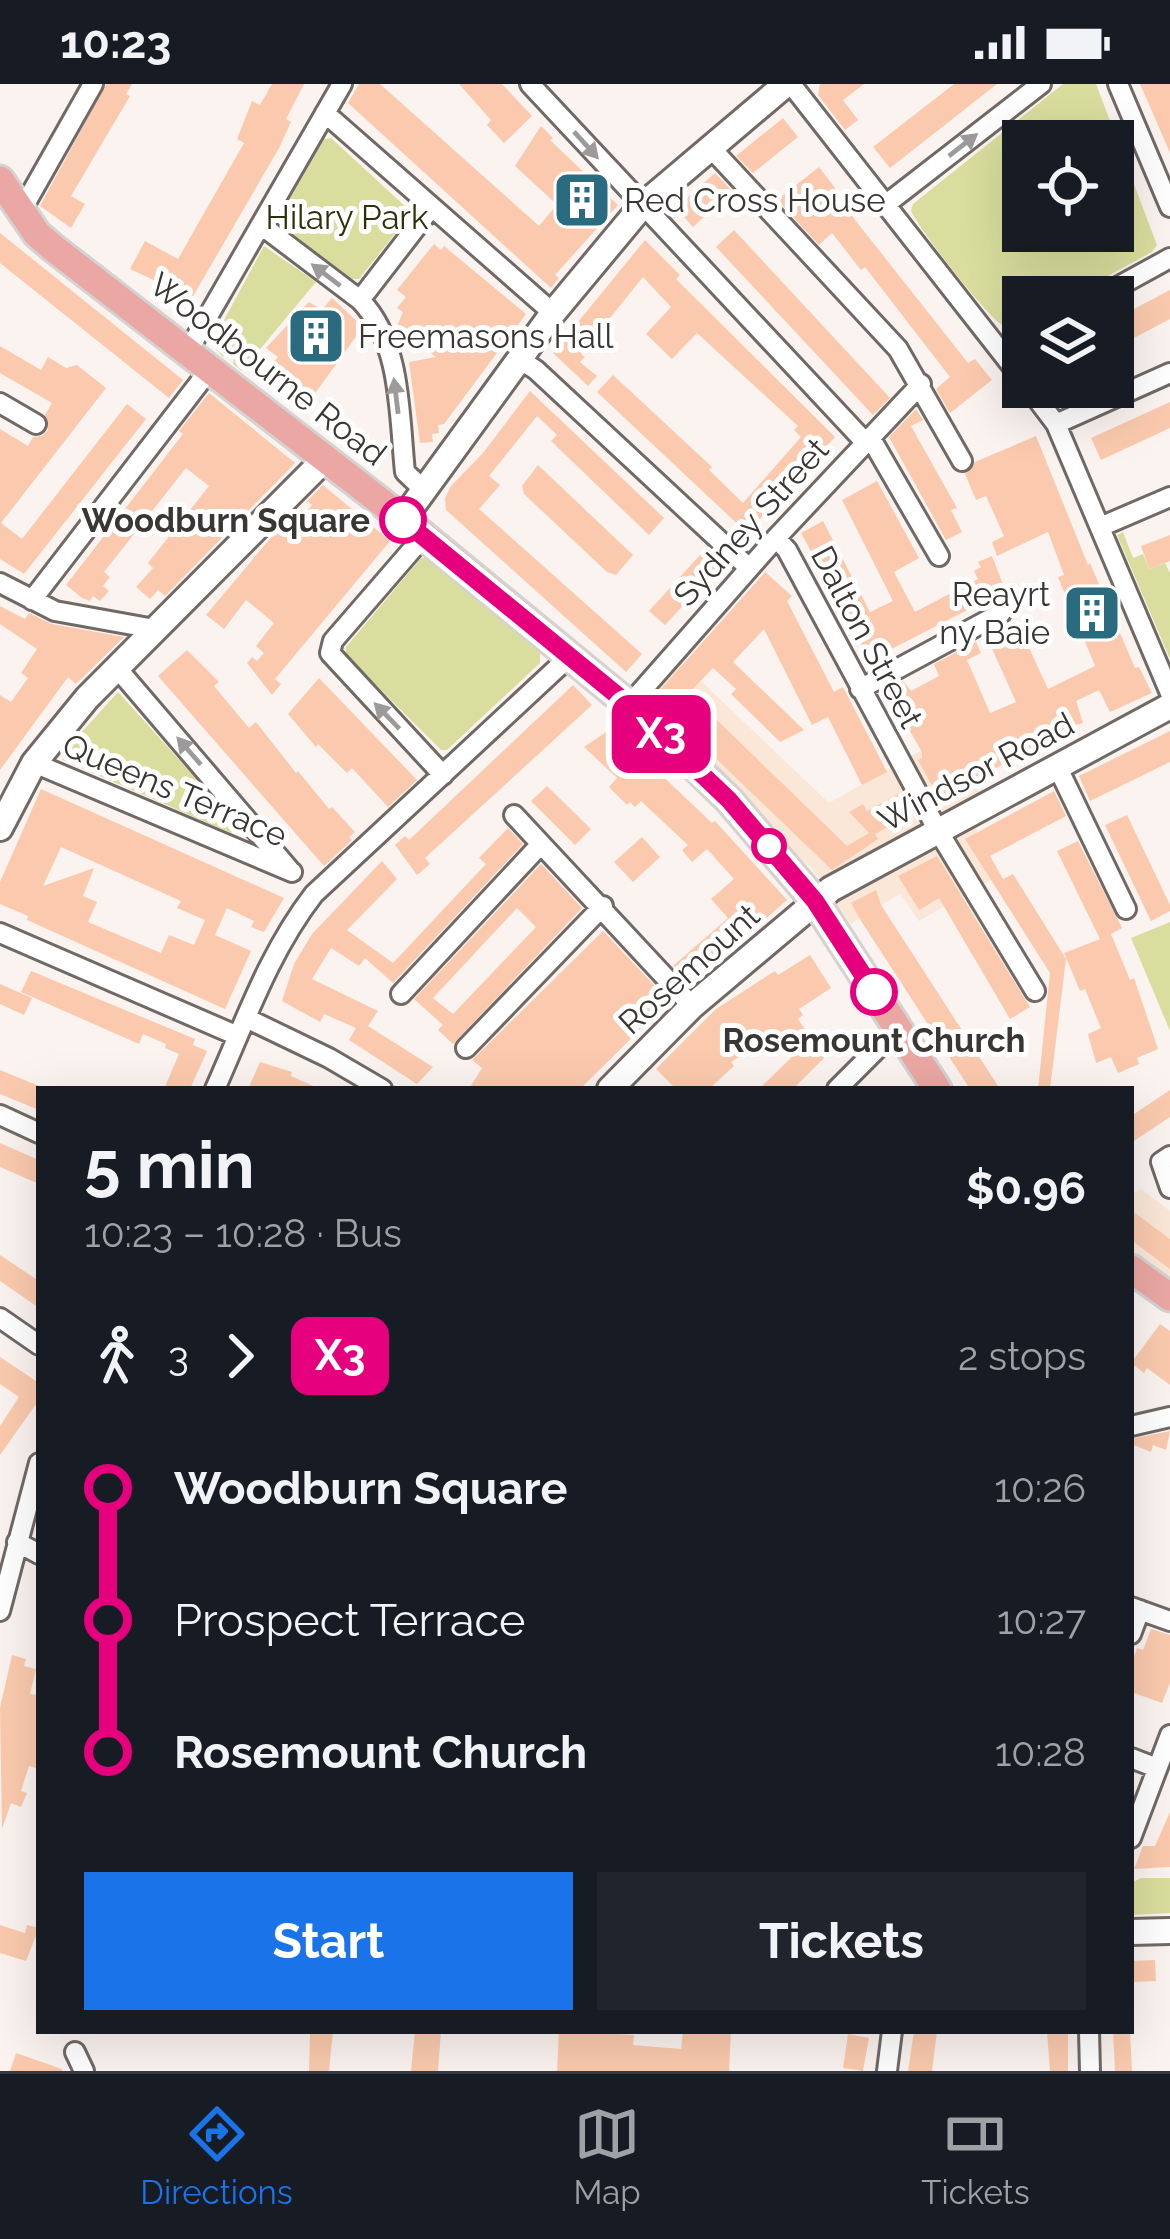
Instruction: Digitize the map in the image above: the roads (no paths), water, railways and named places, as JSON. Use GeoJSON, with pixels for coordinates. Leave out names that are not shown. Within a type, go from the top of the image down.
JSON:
{"type":"FeatureCollection","features":[{"type":"Feature","properties":{"kind":"main road"},"geometry":{"type":"LineString","coordinates":[[413,528],[425,491],[553,313],[641,206],[789,84]]}},
{"type":"Feature","properties":{"kind":"main road","name":"Woodbourne Road"},"geometry":{"type":"LineString","coordinates":[[0,179],[20,213],[52,247],[413,528],[629,705],[729,800],[815,901],[935,1086]]}},
{"type":"Feature","properties":{"kind":"main road"},"geometry":{"type":"LineString","coordinates":[[0,828],[34,763],[63,725],[325,459]]}},
{"type":"Feature","properties":{"kind":"main road","name":"Windsor Road"},"geometry":{"type":"LineString","coordinates":[[815,901],[1057,766],[1169,691]]}},
{"type":"Feature","properties":{"kind":"main road","name":"Rosemount"},"geometry":{"type":"LineString","coordinates":[[613,1086],[692,1006],[815,901]]}},
{"type":"Feature","properties":{"kind":"main road"},"geometry":{"type":"LineString","coordinates":[[1134,1271],[1169,1294]]}},
{"type":"Feature","properties":{"kind":"main road"},"geometry":{"type":"LineString","coordinates":[[1134,1932],[1170,1931]]}},
{"type":"Feature","properties":{"kind":"street"},"geometry":{"type":"LineString","coordinates":[[20,213],[93,84]]}},
{"type":"Feature","properties":{"kind":"street"},"geometry":{"type":"LineString","coordinates":[[188,351],[342,84]]}},
{"type":"Feature","properties":{"kind":"street"},"geometry":{"type":"LineString","coordinates":[[530,84],[641,206],[868,439],[939,556]]}},
{"type":"Feature","properties":{"kind":"street"},"geometry":{"type":"LineString","coordinates":[[789,84],[1002,353]]}},
{"type":"Feature","properties":{"kind":"street"},"geometry":{"type":"LineString","coordinates":[[885,205],[1041,84]]}},
{"type":"Feature","properties":{"kind":"street"},"geometry":{"type":"LineString","coordinates":[[1118,84],[1170,206]]}},
{"type":"Feature","properties":{"kind":"street"},"geometry":{"type":"LineString","coordinates":[[326,113],[553,313]]}},
{"type":"Feature","properties":{"kind":"street"},"geometry":{"type":"LineString","coordinates":[[709,146],[898,349],[962,460]]}},
{"type":"Feature","properties":{"kind":"street"},"geometry":{"type":"LineString","coordinates":[[0,179],[42,175]]}},
{"type":"Feature","properties":{"kind":"street"},"geometry":{"type":"LineString","coordinates":[[360,300],[431,208]]}},
{"type":"Feature","properties":{"kind":"street"},"geometry":{"type":"LineString","coordinates":[[261,225],[360,300],[381,328],[392,363],[405,472],[425,491]]}},
{"type":"Feature","properties":{"kind":"street"},"geometry":{"type":"LineString","coordinates":[[1134,278],[1170,258]]}},
{"type":"Feature","properties":{"kind":"street"},"geometry":{"type":"LineString","coordinates":[[519,359],[749,568]]}},
{"type":"Feature","properties":{"kind":"street"},"geometry":{"type":"LineString","coordinates":[[32,600],[210,369]]}},
{"type":"Feature","properties":{"kind":"street"},"geometry":{"type":"LineString","coordinates":[[1056,424],[1170,373]]}},
{"type":"Feature","properties":{"kind":"street","name":"Sydney Street"},"geometry":{"type":"LineString","coordinates":[[629,705],[776,538],[921,384]]}},
{"type":"Feature","properties":{"kind":"street"},"geometry":{"type":"LineString","coordinates":[[0,403],[35,424]]}},
{"type":"Feature","properties":{"kind":"street"},"geometry":{"type":"LineString","coordinates":[[1044,408],[1056,424],[1169,691]]}},
{"type":"Feature","properties":{"kind":"street"},"geometry":{"type":"LineString","coordinates":[[1096,517],[1170,497]]}},
{"type":"Feature","properties":{"kind":"street"},"geometry":{"type":"LineString","coordinates":[[413,528],[330,653],[443,775]]}},
{"type":"Feature","properties":{"kind":"street","name":"Dalton Street"},"geometry":{"type":"LineString","coordinates":[[776,538],[787,550],[938,830],[1036,991]]}},
{"type":"Feature","properties":{"kind":"street"},"geometry":{"type":"LineString","coordinates":[[0,583],[77,617],[149,628],[154,633]]}},
{"type":"Feature","properties":{"kind":"street"},"geometry":{"type":"LineString","coordinates":[[860,689],[1001,614]]}},
{"type":"Feature","properties":{"kind":"street"},"geometry":{"type":"LineString","coordinates":[[216,1086],[287,929],[314,894],[568,657]]}},
{"type":"Feature","properties":{"kind":"street","name":"Queens Terrace"},"geometry":{"type":"LineString","coordinates":[[34,763],[292,872],[117,668]]}},
{"type":"Feature","properties":{"kind":"street"},"geometry":{"type":"LineString","coordinates":[[1057,766],[1126,909]]}},
{"type":"Feature","properties":{"kind":"street"},"geometry":{"type":"LineString","coordinates":[[514,815],[692,1006]]}},
{"type":"Feature","properties":{"kind":"street"},"geometry":{"type":"LineString","coordinates":[[401,994],[542,844]]}},
{"type":"Feature","properties":{"kind":"street"},"geometry":{"type":"LineString","coordinates":[[466,1048],[603,906]]}},
{"type":"Feature","properties":{"kind":"street"},"geometry":{"type":"LineString","coordinates":[[0,933],[329,1058],[377,1086]]}},
{"type":"Feature","properties":{"kind":"street"},"geometry":{"type":"LineString","coordinates":[[839,1086],[897,1029]]}},
{"type":"Feature","properties":{"kind":"street"},"geometry":{"type":"LineString","coordinates":[[0,1115],[36,1131]]}},
{"type":"Feature","properties":{"kind":"street"},"geometry":{"type":"LineString","coordinates":[[1170,1156],[1161,1162],[1170,1188]]}},
{"type":"Feature","properties":{"kind":"street"},"geometry":{"type":"LineString","coordinates":[[0,1318],[36,1343]]}},
{"type":"Feature","properties":{"kind":"street"},"geometry":{"type":"LineString","coordinates":[[1134,1425],[1170,1417]]}},
{"type":"Feature","properties":{"kind":"street"},"geometry":{"type":"LineString","coordinates":[[0,1611],[36,1474]]}},
{"type":"Feature","properties":{"kind":"street"},"geometry":{"type":"LineString","coordinates":[[17,1542],[36,1552]]}},
{"type":"Feature","properties":{"kind":"street"},"geometry":{"type":"LineString","coordinates":[[1136,1609],[1170,1621]]}},
{"type":"Feature","properties":{"kind":"street"},"geometry":{"type":"LineString","coordinates":[[1134,1830],[1170,1736]]}},
{"type":"Feature","properties":{"kind":"street"},"geometry":{"type":"LineString","coordinates":[[1134,1759],[1156,1768]]}},
{"type":"Feature","properties":{"kind":"street"},"geometry":{"type":"LineString","coordinates":[[887,2071],[892,2034]]}},
{"type":"Feature","properties":{"kind":"street"},"geometry":{"type":"LineString","coordinates":[[1089,2034],[1090,2071]]}},
{"type":"Feature","properties":{"kind":"street"},"geometry":{"type":"LineString","coordinates":[[75,2052],[84,2071]]}},
{"type":"Feature","properties":{"kind":"place","name":"Red Cross House"},"geometry":{"type":"Point","coordinates":[582,200]}},
{"type":"Feature","properties":{"kind":"place","name":"Freemasons Hall"},"geometry":{"type":"Point","coordinates":[316,336]}},
{"type":"Feature","properties":{"kind":"place","name":"Woodburn Square"},"geometry":{"type":"Point","coordinates":[403,520]}},
{"type":"Feature","properties":{"kind":"place","name":"Reayrt ny Baie"},"geometry":{"type":"Point","coordinates":[1092,613]}},
{"type":"Feature","properties":{"kind":"place","name":"Rosemount Church"},"geometry":{"type":"Point","coordinates":[874,992]}},
{"type":"Feature","properties":{"kind":"park label","name":"Hilary Park"},"geometry":{"type":"Point","coordinates":[347,217]}}]}
